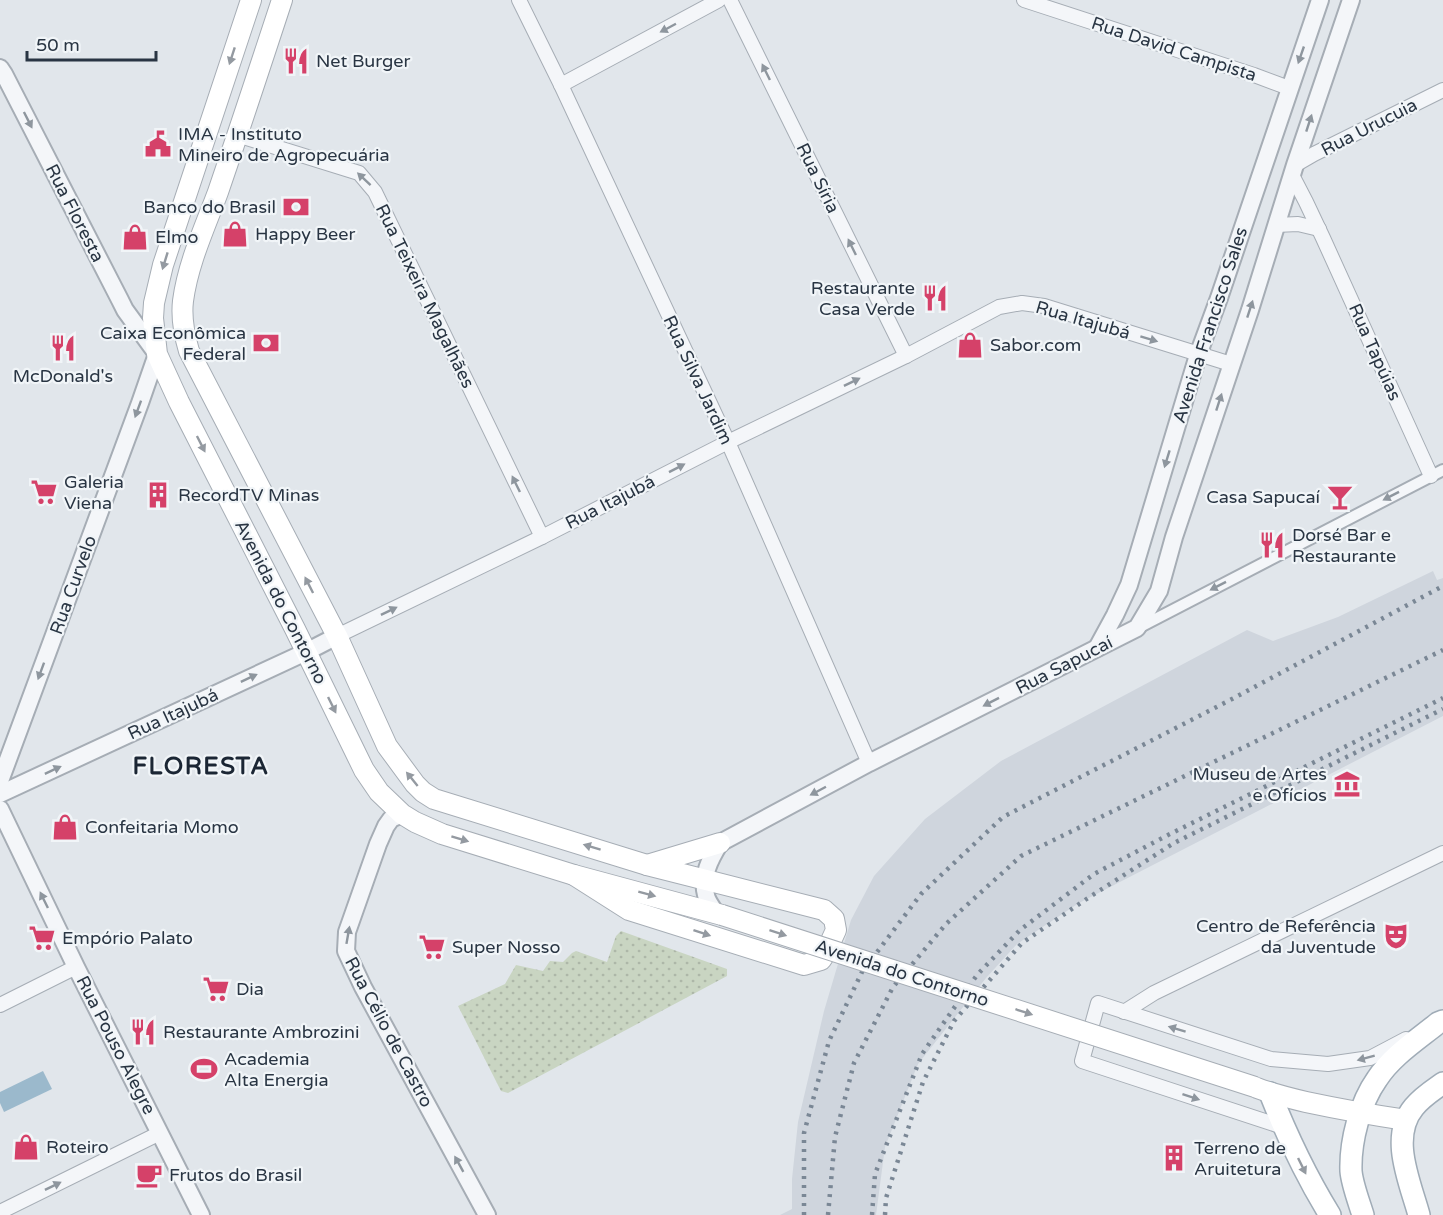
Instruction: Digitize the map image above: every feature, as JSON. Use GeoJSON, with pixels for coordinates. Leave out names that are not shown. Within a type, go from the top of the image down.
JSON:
{"type":"FeatureCollection","features":[{"type":"Feature","properties":{"kind":"main road","name":"Avenida do Contorno"},"geometry":{"type":"LineString","coordinates":[[251,0],[163,265],[154,303],[153,318],[157,354],[364,770],[379,792],[402,814],[442,834],[574,875],[719,914],[1263,1090],[1359,1113],[1406,1120]]}},
{"type":"Feature","properties":{"kind":"main road","name":"Avenida do Contorno"},"geometry":{"type":"LineString","coordinates":[[282,0],[190,268],[183,300],[183,331],[189,351],[337,636],[387,746],[415,784],[434,798],[647,865],[824,910],[834,919],[836,930],[821,960],[804,965],[629,910],[574,875]]}},
{"type":"Feature","properties":{"kind":"main road"},"geometry":{"type":"LineString","coordinates":[[157,354],[189,351]]}},
{"type":"Feature","properties":{"kind":"main road"},"geometry":{"type":"LineString","coordinates":[[647,865],[720,843]]}},
{"type":"Feature","properties":{"kind":"main road"},"geometry":{"type":"LineString","coordinates":[[1363,1215],[1351,1172],[1353,1140],[1359,1113],[1377,1079],[1400,1053],[1440,1022]]}},
{"type":"Feature","properties":{"kind":"main road"},"geometry":{"type":"LineString","coordinates":[[1419,1215],[1402,1149],[1402,1134],[1413,1108],[1443,1083]]}},
{"type":"Feature","properties":{"kind":"main road"},"geometry":{"type":"LineString","coordinates":[[1263,1090],[1314,1189],[1330,1215]]}},
{"type":"Feature","properties":{"kind":"street","name":"Rua Silva Jardim"},"geometry":{"type":"LineString","coordinates":[[519,0],[728,442],[869,763]]}},
{"type":"Feature","properties":{"kind":"street"},"geometry":{"type":"LineString","coordinates":[[561,85],[719,0]]}},
{"type":"Feature","properties":{"kind":"street","name":"Rua Síria"},"geometry":{"type":"LineString","coordinates":[[730,0],[906,356]]}},
{"type":"Feature","properties":{"kind":"street","name":"Rua David Campista"},"geometry":{"type":"LineString","coordinates":[[1024,0],[1289,88]]}},
{"type":"Feature","properties":{"kind":"street","name":"Avenida Francisco Sales"},"geometry":{"type":"LineString","coordinates":[[1097,648],[1129,585],[1198,355],[1320,0]]}},
{"type":"Feature","properties":{"kind":"street","name":"Avenida Francisco Sales"},"geometry":{"type":"LineString","coordinates":[[1137,628],[1159,591],[1174,537],[1293,170],[1351,0]]}},
{"type":"Feature","properties":{"kind":"street","name":"Rua Floresta"},"geometry":{"type":"LineString","coordinates":[[0,68],[120,300],[157,354]]}},
{"type":"Feature","properties":{"kind":"street","name":"Rua Urucuia"},"geometry":{"type":"LineString","coordinates":[[1293,170],[1314,154],[1443,90]]}},
{"type":"Feature","properties":{"kind":"street","name":"Rua Teixeira Magalhães"},"geometry":{"type":"LineString","coordinates":[[237,135],[359,173],[371,187],[386,213],[542,537]]}},
{"type":"Feature","properties":{"kind":"street","name":"Rua Tapúias"},"geometry":{"type":"LineString","coordinates":[[1293,170],[1319,229],[1437,473]]}},
{"type":"Feature","properties":{"kind":"street"},"geometry":{"type":"LineString","coordinates":[[1276,225],[1298,224],[1319,229]]}},
{"type":"Feature","properties":{"kind":"street","name":"Rua Itajubá"},"geometry":{"type":"LineString","coordinates":[[0,794],[306,652],[542,537],[728,442],[906,356],[999,307],[1022,303],[1044,306],[1231,364]]}},
{"type":"Feature","properties":{"kind":"street","name":"Rua Curvelo"},"geometry":{"type":"LineString","coordinates":[[0,782],[157,354]]}},
{"type":"Feature","properties":{"kind":"street","name":"Rua Sapucaí"},"geometry":{"type":"LineString","coordinates":[[720,843],[869,763],[1437,473]]}},
{"type":"Feature","properties":{"kind":"street","name":"Rua Pouso Alegre"},"geometry":{"type":"LineString","coordinates":[[0,809],[76,967],[201,1215]]}},
{"type":"Feature","properties":{"kind":"street","name":"Rua Célio de Castro"},"geometry":{"type":"LineString","coordinates":[[402,814],[392,819],[386,826],[378,844],[347,932],[346,951],[363,987],[488,1215]]}},
{"type":"Feature","properties":{"kind":"street"},"geometry":{"type":"LineString","coordinates":[[719,914],[706,896],[705,878],[708,862],[720,843]]}},
{"type":"Feature","properties":{"kind":"street"},"geometry":{"type":"LineString","coordinates":[[1124,1012],[1154,993],[1443,853]]}},
{"type":"Feature","properties":{"kind":"street"},"geometry":{"type":"LineString","coordinates":[[0,1005],[76,967]]}},
{"type":"Feature","properties":{"kind":"street"},"geometry":{"type":"LineString","coordinates":[[1283,1127],[1082,1061],[1098,1003],[1271,1059],[1328,1064],[1370,1058],[1440,1022]]}},
{"type":"Feature","properties":{"kind":"street"},"geometry":{"type":"LineString","coordinates":[[0,1212],[160,1133]]}},
{"type":"Feature","properties":{"kind":"shaded area"},"geometry":{"type":"Polygon","coordinates":[[[1433,571],[1437,580],[1443,578],[1443,716],[1079,903],[1017,944],[986,978],[918,1064],[885,1147],[876,1215],[780,1215],[792,1209],[792,1179],[798,1122],[824,1011],[851,920],[874,876],[925,819],[1001,761],[1247,630],[1273,641],[1338,617],[1433,571]]]}},
{"type":"Feature","properties":{"kind":"green space"},"geometry":{"type":"Polygon","coordinates":[[[621,931],[727,969],[727,976],[508,1093],[501,1091],[458,1006],[505,984],[516,965],[543,971],[550,961],[563,962],[576,951],[607,962],[616,936],[621,931]]]}},
{"type":"Feature","properties":{"kind":"water"},"geometry":{"type":"Polygon","coordinates":[[[43,1071],[52,1089],[4,1112],[0,1103],[0,1092],[43,1071]]]}},
{"type":"Feature","properties":{"kind":"railway"},"geometry":{"type":"LineString","coordinates":[[804,1215],[804,1133],[829,1041],[862,972],[921,894],[1003,817],[1232,699],[1443,586]]}},
{"type":"Feature","properties":{"kind":"railway"},"geometry":{"type":"LineString","coordinates":[[828,1215],[835,1137],[854,1063],[893,987],[946,924],[1021,856],[1443,650]]}},
{"type":"Feature","properties":{"kind":"railway"},"geometry":{"type":"LineString","coordinates":[[872,1215],[875,1174],[922,1054],[977,975],[1020,930],[1094,874],[1443,698]]}},
{"type":"Feature","properties":{"kind":"railway"},"geometry":{"type":"LineString","coordinates":[[885,1215],[886,1198],[923,1082],[954,1021],[1022,943],[1174,843],[1443,709]]}},
{"type":"Feature","properties":{"kind":"place","name":"Net Burger"},"geometry":{"type":"Point","coordinates":[296,61]}},
{"type":"Feature","properties":{"kind":"place","name":"IMA - Instituto Mineiro de Agropecuária"},"geometry":{"type":"Point","coordinates":[158,144]}},
{"type":"Feature","properties":{"kind":"place","name":"Banco do Brasil"},"geometry":{"type":"Point","coordinates":[296,207]}},
{"type":"Feature","properties":{"kind":"place","name":"Happy Beer"},"geometry":{"type":"Point","coordinates":[235,234]}},
{"type":"Feature","properties":{"kind":"place","name":"Elmo"},"geometry":{"type":"Point","coordinates":[135,237]}},
{"type":"Feature","properties":{"kind":"place","name":"Restaurante Casa Verde"},"geometry":{"type":"Point","coordinates":[935,298]}},
{"type":"Feature","properties":{"kind":"place","name":"Caixa Econômica Federal"},"geometry":{"type":"Point","coordinates":[266,343]}},
{"type":"Feature","properties":{"kind":"place","name":"Sabor.com"},"geometry":{"type":"Point","coordinates":[970,345]}},
{"type":"Feature","properties":{"kind":"place","name":"McDonald's"},"geometry":{"type":"Point","coordinates":[63,348]}},
{"type":"Feature","properties":{"kind":"place","name":"Galeria Viena"},"geometry":{"type":"Point","coordinates":[44,492]}},
{"type":"Feature","properties":{"kind":"place","name":"RecordTV Minas"},"geometry":{"type":"Point","coordinates":[158,495]}},
{"type":"Feature","properties":{"kind":"place","name":"Casa Sapucaí"},"geometry":{"type":"Point","coordinates":[1340,497]}},
{"type":"Feature","properties":{"kind":"place","name":"Dorsé Bar e Restaurante"},"geometry":{"type":"Point","coordinates":[1272,545]}},
{"type":"Feature","properties":{"kind":"place","name":"Museu de Artes e Ofícios"},"geometry":{"type":"Point","coordinates":[1347,784]}},
{"type":"Feature","properties":{"kind":"place","name":"Confeitaria Momo"},"geometry":{"type":"Point","coordinates":[65,827]}},
{"type":"Feature","properties":{"kind":"place","name":"Centro de Referência da Juventude"},"geometry":{"type":"Point","coordinates":[1396,936]}},
{"type":"Feature","properties":{"kind":"place","name":"Empório Palato"},"geometry":{"type":"Point","coordinates":[42,938]}},
{"type":"Feature","properties":{"kind":"place","name":"Super Nosso"},"geometry":{"type":"Point","coordinates":[432,947]}},
{"type":"Feature","properties":{"kind":"place","name":"Dia"},"geometry":{"type":"Point","coordinates":[216,989]}},
{"type":"Feature","properties":{"kind":"place","name":"Restaurante Ambrozini"},"geometry":{"type":"Point","coordinates":[143,1032]}},
{"type":"Feature","properties":{"kind":"place","name":"Academia Alta Energia"},"geometry":{"type":"Point","coordinates":[204,1069]}},
{"type":"Feature","properties":{"kind":"place","name":"Roteiro"},"geometry":{"type":"Point","coordinates":[26,1147]}},
{"type":"Feature","properties":{"kind":"place","name":"Terreno de Aruitetura"},"geometry":{"type":"Point","coordinates":[1174,1158]}},
{"type":"Feature","properties":{"kind":"place","name":"Frutos do Brasil"},"geometry":{"type":"Point","coordinates":[149,1175]}},
{"type":"Feature","properties":{"kind":"district","name":"FLORESTA"},"geometry":{"type":"Point","coordinates":[201,766]}}]}
